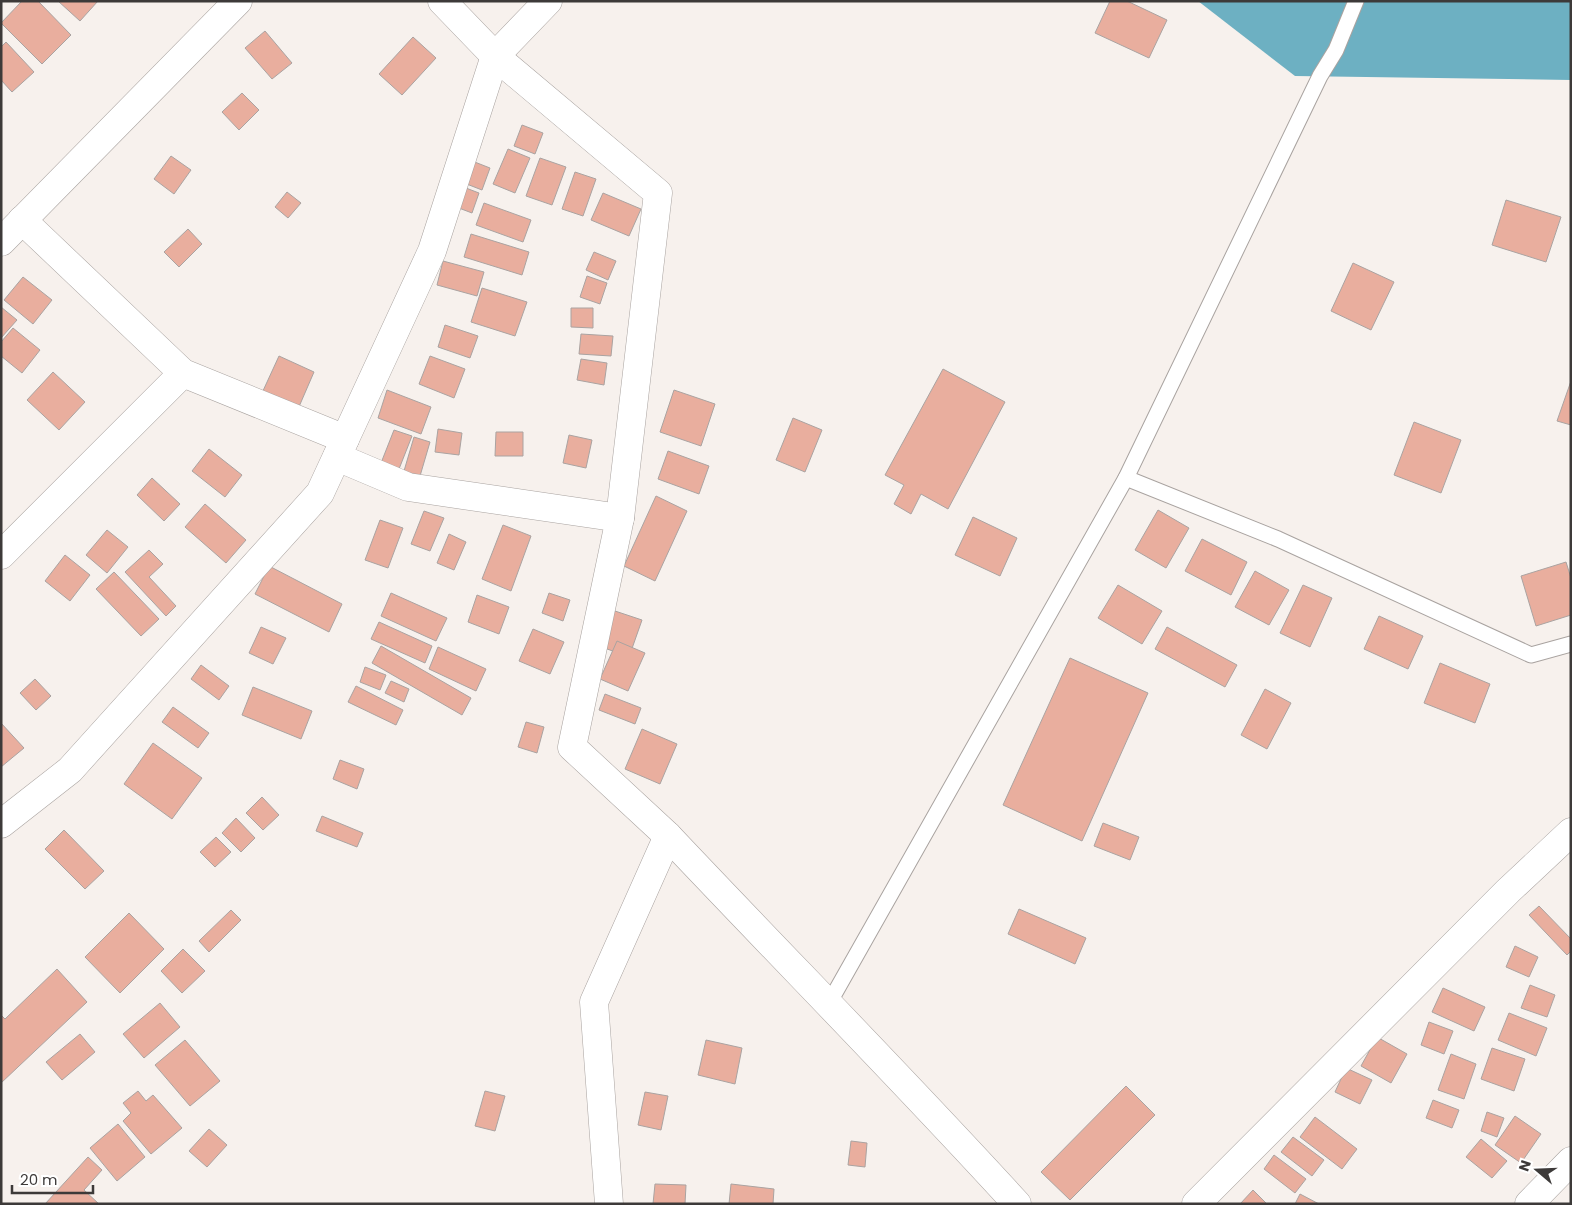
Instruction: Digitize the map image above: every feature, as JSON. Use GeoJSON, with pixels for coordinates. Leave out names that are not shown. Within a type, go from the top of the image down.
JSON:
{"type":"FeatureCollection","features":[{"type":"Feature","properties":{"kind":"street"},"geometry":{"type":"LineString","coordinates":[[1,242],[238,1]]}},
{"type":"Feature","properties":{"kind":"street"},"geometry":{"type":"LineString","coordinates":[[442,1],[496,56],[658,193],[620,518],[572,747],[668,836],[828,1005],[896,1072],[1017,1204]]}},
{"type":"Feature","properties":{"kind":"street"},"geometry":{"type":"LineString","coordinates":[[1,824],[70,770],[320,493],[432,252],[496,56],[548,1]]}},
{"type":"Feature","properties":{"kind":"street"},"geometry":{"type":"LineString","coordinates":[[22,220],[184,372],[341,448],[408,487],[620,518]]}},
{"type":"Feature","properties":{"kind":"street"},"geometry":{"type":"LineString","coordinates":[[1,555],[184,372]]}},
{"type":"Feature","properties":{"kind":"street"},"geometry":{"type":"LineString","coordinates":[[1196,1204],[1508,891],[1571,832]]}},
{"type":"Feature","properties":{"kind":"street"},"geometry":{"type":"LineString","coordinates":[[609,1204],[594,1002],[668,836]]}},
{"type":"Feature","properties":{"kind":"street"},"geometry":{"type":"LineString","coordinates":[[1541,1199],[1571,1161]]}},
{"type":"Feature","properties":{"kind":"lane"},"geometry":{"type":"LineString","coordinates":[[828,1005],[1126,478],[1316,85],[1336,50],[1356,1]]}},
{"type":"Feature","properties":{"kind":"lane"},"geometry":{"type":"LineString","coordinates":[[1126,478],[1278,539],[1531,655],[1571,644]]}},
{"type":"Feature","properties":{"kind":"water"},"geometry":{"type":"Polygon","coordinates":[[[1198,1],[1571,1],[1571,80],[1295,76],[1198,1]]]}},
{"type":"Feature","properties":{"kind":"building"},"geometry":{"type":"Polygon","coordinates":[[[22,1],[38,1],[71,35],[42,64],[1,23],[22,1]]]}},
{"type":"Feature","properties":{"kind":"building"},"geometry":{"type":"Polygon","coordinates":[[[58,1],[98,1],[80,21],[58,1]]]}},
{"type":"Feature","properties":{"kind":"building"},"geometry":{"type":"Polygon","coordinates":[[[1110,1],[1127,1],[1167,20],[1149,58],[1095,33],[1110,1]]]}},
{"type":"Feature","properties":{"kind":"building"},"geometry":{"type":"Polygon","coordinates":[[[265,31],[292,63],[272,79],[245,48],[265,31]]]}},
{"type":"Feature","properties":{"kind":"building"},"geometry":{"type":"Polygon","coordinates":[[[413,37],[436,58],[402,95],[379,74],[413,37]]]}},
{"type":"Feature","properties":{"kind":"building"},"geometry":{"type":"Polygon","coordinates":[[[6,42],[34,72],[12,92],[1,80],[1,47],[6,42]]]}},
{"type":"Feature","properties":{"kind":"building"},"geometry":{"type":"Polygon","coordinates":[[[242,93],[259,110],[239,130],[222,112],[242,93]]]}},
{"type":"Feature","properties":{"kind":"building"},"geometry":{"type":"Polygon","coordinates":[[[522,125],[543,133],[535,154],[514,146],[522,125]]]}},
{"type":"Feature","properties":{"kind":"building"},"geometry":{"type":"Polygon","coordinates":[[[508,149],[530,158],[515,193],[493,184],[508,149]]]}},
{"type":"Feature","properties":{"kind":"building"},"geometry":{"type":"Polygon","coordinates":[[[171,156],[191,170],[174,194],[154,179],[171,156]]]}},
{"type":"Feature","properties":{"kind":"building"},"geometry":{"type":"Polygon","coordinates":[[[540,158],[566,167],[552,205],[526,196],[540,158]]]}},
{"type":"Feature","properties":{"kind":"building"},"geometry":{"type":"Polygon","coordinates":[[[467,159],[490,168],[482,190],[459,181],[467,159]]]}},
{"type":"Feature","properties":{"kind":"building"},"geometry":{"type":"Polygon","coordinates":[[[575,172],[596,179],[583,216],[562,209],[575,172]]]}},
{"type":"Feature","properties":{"kind":"building"},"geometry":{"type":"Polygon","coordinates":[[[458,185],[479,193],[472,213],[451,205],[458,185]]]}},
{"type":"Feature","properties":{"kind":"building"},"geometry":{"type":"Polygon","coordinates":[[[287,192],[301,203],[288,218],[275,207],[287,192]]]}},
{"type":"Feature","properties":{"kind":"building"},"geometry":{"type":"Polygon","coordinates":[[[603,193],[641,209],[629,236],[591,220],[603,193]]]}},
{"type":"Feature","properties":{"kind":"building"},"geometry":{"type":"Polygon","coordinates":[[[1506,200],[1561,217],[1546,262],[1492,245],[1506,200]]]}},
{"type":"Feature","properties":{"kind":"building"},"geometry":{"type":"Polygon","coordinates":[[[484,203],[531,220],[523,242],[476,225],[484,203]]]}},
{"type":"Feature","properties":{"kind":"building"},"geometry":{"type":"Polygon","coordinates":[[[188,229],[202,244],[179,267],[164,252],[188,229]]]}},
{"type":"Feature","properties":{"kind":"building"},"geometry":{"type":"Polygon","coordinates":[[[471,234],[529,252],[522,275],[464,257],[471,234]]]}},
{"type":"Feature","properties":{"kind":"building"},"geometry":{"type":"Polygon","coordinates":[[[594,252],[616,261],[608,280],[586,270],[594,252]]]}},
{"type":"Feature","properties":{"kind":"building"},"geometry":{"type":"Polygon","coordinates":[[[443,261],[484,272],[477,296],[437,285],[443,261]]]}},
{"type":"Feature","properties":{"kind":"building"},"geometry":{"type":"Polygon","coordinates":[[[1353,263],[1394,282],[1371,330],[1331,311],[1353,263]]]}},
{"type":"Feature","properties":{"kind":"building"},"geometry":{"type":"Polygon","coordinates":[[[587,276],[607,283],[600,304],[580,297],[587,276]]]}},
{"type":"Feature","properties":{"kind":"building"},"geometry":{"type":"Polygon","coordinates":[[[23,277],[52,300],[33,324],[4,300],[23,277]]]}},
{"type":"Feature","properties":{"kind":"building"},"geometry":{"type":"Polygon","coordinates":[[[482,288],[527,302],[515,336],[471,322],[482,288]]]}},
{"type":"Feature","properties":{"kind":"building"},"geometry":{"type":"Polygon","coordinates":[[[1,307],[17,320],[1,338],[1,307]]]}},
{"type":"Feature","properties":{"kind":"building"},"geometry":{"type":"Polygon","coordinates":[[[571,308],[593,308],[593,328],[571,327],[571,308]]]}},
{"type":"Feature","properties":{"kind":"building"},"geometry":{"type":"Polygon","coordinates":[[[445,325],[478,336],[470,358],[438,347],[445,325]]]}},
{"type":"Feature","properties":{"kind":"building"},"geometry":{"type":"Polygon","coordinates":[[[13,328],[40,350],[22,373],[1,356],[1,342],[13,328]]]}},
{"type":"Feature","properties":{"kind":"building"},"geometry":{"type":"Polygon","coordinates":[[[581,334],[613,336],[611,356],[579,354],[581,334]]]}},
{"type":"Feature","properties":{"kind":"building"},"geometry":{"type":"Polygon","coordinates":[[[279,356],[314,372],[298,409],[262,393],[279,356]]]}},
{"type":"Feature","properties":{"kind":"building"},"geometry":{"type":"Polygon","coordinates":[[[430,356],[465,369],[454,398],[419,384],[430,356]]]}},
{"type":"Feature","properties":{"kind":"building"},"geometry":{"type":"Polygon","coordinates":[[[581,359],[607,363],[604,385],[577,380],[581,359]]]}},
{"type":"Feature","properties":{"kind":"building"},"geometry":{"type":"Polygon","coordinates":[[[943,369],[1005,402],[948,509],[921,494],[911,514],[894,504],[904,485],[885,475],[943,369]]]}},
{"type":"Feature","properties":{"kind":"building"},"geometry":{"type":"Polygon","coordinates":[[[53,372],[85,402],[59,430],[27,400],[53,372]]]}},
{"type":"Feature","properties":{"kind":"building"},"geometry":{"type":"Polygon","coordinates":[[[1571,381],[1571,425],[1557,421],[1571,381]]]}},
{"type":"Feature","properties":{"kind":"building"},"geometry":{"type":"Polygon","coordinates":[[[387,390],[431,407],[421,434],[378,418],[387,390]]]}},
{"type":"Feature","properties":{"kind":"building"},"geometry":{"type":"Polygon","coordinates":[[[674,390],[715,404],[701,446],[660,432],[674,390]]]}},
{"type":"Feature","properties":{"kind":"building"},"geometry":{"type":"Polygon","coordinates":[[[793,418],[822,430],[805,472],[776,460],[793,418]]]}},
{"type":"Feature","properties":{"kind":"building"},"geometry":{"type":"Polygon","coordinates":[[[1414,422],[1461,440],[1441,493],[1394,475],[1414,422]]]}},
{"type":"Feature","properties":{"kind":"building"},"geometry":{"type":"Polygon","coordinates":[[[438,429],[462,433],[459,455],[435,452],[438,429]]]}},
{"type":"Feature","properties":{"kind":"building"},"geometry":{"type":"Polygon","coordinates":[[[394,430],[412,436],[399,469],[381,463],[394,430]]]}},
{"type":"Feature","properties":{"kind":"building"},"geometry":{"type":"Polygon","coordinates":[[[496,432],[523,432],[523,456],[495,456],[496,432]]]}},
{"type":"Feature","properties":{"kind":"building"},"geometry":{"type":"Polygon","coordinates":[[[569,435],[592,440],[586,468],[563,463],[569,435]]]}},
{"type":"Feature","properties":{"kind":"building"},"geometry":{"type":"Polygon","coordinates":[[[414,437],[430,442],[420,476],[404,471],[414,437]]]}},
{"type":"Feature","properties":{"kind":"building"},"geometry":{"type":"Polygon","coordinates":[[[209,449],[242,475],[225,497],[192,471],[209,449]]]}},
{"type":"Feature","properties":{"kind":"building"},"geometry":{"type":"Polygon","coordinates":[[[668,451],[709,466],[699,494],[658,479],[668,451]]]}},
{"type":"Feature","properties":{"kind":"building"},"geometry":{"type":"Polygon","coordinates":[[[152,478],[180,504],[164,521],[137,495],[152,478]]]}},
{"type":"Feature","properties":{"kind":"building"},"geometry":{"type":"Polygon","coordinates":[[[656,496],[687,511],[655,581],[624,566],[656,496]]]}},
{"type":"Feature","properties":{"kind":"building"},"geometry":{"type":"Polygon","coordinates":[[[205,504],[246,540],[226,563],[185,527],[205,504]]]}},
{"type":"Feature","properties":{"kind":"building"},"geometry":{"type":"Polygon","coordinates":[[[1158,510],[1189,528],[1166,568],[1135,550],[1158,510]]]}},
{"type":"Feature","properties":{"kind":"building"},"geometry":{"type":"Polygon","coordinates":[[[424,511],[444,518],[430,551],[411,544],[424,511]]]}},
{"type":"Feature","properties":{"kind":"building"},"geometry":{"type":"Polygon","coordinates":[[[973,517],[1017,538],[1000,576],[955,555],[973,517]]]}},
{"type":"Feature","properties":{"kind":"building"},"geometry":{"type":"Polygon","coordinates":[[[380,520],[403,528],[388,568],[365,560],[380,520]]]}},
{"type":"Feature","properties":{"kind":"building"},"geometry":{"type":"Polygon","coordinates":[[[503,525],[531,536],[511,591],[482,579],[503,525]]]}},
{"type":"Feature","properties":{"kind":"building"},"geometry":{"type":"Polygon","coordinates":[[[107,530],[128,547],[107,573],[86,555],[107,530]]]}},
{"type":"Feature","properties":{"kind":"building"},"geometry":{"type":"Polygon","coordinates":[[[449,534],[466,542],[454,570],[437,563],[449,534]]]}},
{"type":"Feature","properties":{"kind":"building"},"geometry":{"type":"Polygon","coordinates":[[[1202,539],[1247,562],[1231,595],[1185,571],[1202,539]]]}},
{"type":"Feature","properties":{"kind":"building"},"geometry":{"type":"Polygon","coordinates":[[[149,550],[163,564],[149,577],[176,606],[166,616],[125,572],[149,550]]]}},
{"type":"Feature","properties":{"kind":"building"},"geometry":{"type":"Polygon","coordinates":[[[65,555],[90,575],[70,601],[45,581],[65,555]]]}},
{"type":"Feature","properties":{"kind":"building"},"geometry":{"type":"Polygon","coordinates":[[[1566,562],[1571,578],[1571,615],[1536,626],[1521,576],[1566,562]]]}},
{"type":"Feature","properties":{"kind":"building"},"geometry":{"type":"Polygon","coordinates":[[[269,566],[342,604],[329,632],[255,594],[269,566]]]}},
{"type":"Feature","properties":{"kind":"building"},"geometry":{"type":"Polygon","coordinates":[[[1255,571],[1289,590],[1269,625],[1235,607],[1255,571]]]}},
{"type":"Feature","properties":{"kind":"building"},"geometry":{"type":"Polygon","coordinates":[[[114,572],[159,619],[141,636],[96,589],[114,572]]]}},
{"type":"Feature","properties":{"kind":"building"},"geometry":{"type":"Polygon","coordinates":[[[1118,585],[1162,611],[1142,644],[1098,618],[1118,585]]]}},
{"type":"Feature","properties":{"kind":"building"},"geometry":{"type":"Polygon","coordinates":[[[1303,585],[1332,598],[1310,647],[1280,633],[1303,585]]]}},
{"type":"Feature","properties":{"kind":"building"},"geometry":{"type":"Polygon","coordinates":[[[391,593],[447,618],[436,641],[381,616],[391,593]]]}},
{"type":"Feature","properties":{"kind":"building"},"geometry":{"type":"Polygon","coordinates":[[[549,593],[570,600],[563,621],[542,613],[549,593]]]}},
{"type":"Feature","properties":{"kind":"building"},"geometry":{"type":"Polygon","coordinates":[[[477,595],[509,607],[499,634],[468,622],[477,595]]]}},
{"type":"Feature","properties":{"kind":"building"},"geometry":{"type":"Polygon","coordinates":[[[612,610],[642,620],[629,657],[599,646],[612,610]]]}},
{"type":"Feature","properties":{"kind":"building"},"geometry":{"type":"Polygon","coordinates":[[[1379,616],[1423,636],[1408,669],[1364,649],[1379,616]]]}},
{"type":"Feature","properties":{"kind":"building"},"geometry":{"type":"Polygon","coordinates":[[[379,622],[432,646],[425,663],[371,639],[379,622]]]}},
{"type":"Feature","properties":{"kind":"building"},"geometry":{"type":"Polygon","coordinates":[[[261,627],[286,638],[273,664],[249,653],[261,627]]]}},
{"type":"Feature","properties":{"kind":"building"},"geometry":{"type":"Polygon","coordinates":[[[1167,627],[1237,665],[1225,687],[1155,649],[1167,627]]]}},
{"type":"Feature","properties":{"kind":"building"},"geometry":{"type":"Polygon","coordinates":[[[533,629],[564,642],[550,674],[519,661],[533,629]]]}},
{"type":"Feature","properties":{"kind":"building"},"geometry":{"type":"Polygon","coordinates":[[[617,641],[645,653],[628,691],[600,679],[617,641]]]}},
{"type":"Feature","properties":{"kind":"building"},"geometry":{"type":"Polygon","coordinates":[[[381,646],[471,698],[462,715],[372,663],[381,646]]]}},
{"type":"Feature","properties":{"kind":"building"},"geometry":{"type":"Polygon","coordinates":[[[438,647],[486,669],[476,691],[429,669],[438,647]]]}},
{"type":"Feature","properties":{"kind":"building"},"geometry":{"type":"Polygon","coordinates":[[[1070,658],[1148,693],[1082,841],[1003,805],[1070,658]]]}},
{"type":"Feature","properties":{"kind":"building"},"geometry":{"type":"Polygon","coordinates":[[[1440,663],[1490,684],[1475,723],[1424,703],[1440,663]]]}},
{"type":"Feature","properties":{"kind":"building"},"geometry":{"type":"Polygon","coordinates":[[[201,665],[229,686],[219,700],[191,679],[201,665]]]}},
{"type":"Feature","properties":{"kind":"building"},"geometry":{"type":"Polygon","coordinates":[[[365,667],[386,675],[380,690],[360,682],[365,667]]]}},
{"type":"Feature","properties":{"kind":"building"},"geometry":{"type":"Polygon","coordinates":[[[35,679],[51,696],[36,710],[20,693],[35,679]]]}},
{"type":"Feature","properties":{"kind":"building"},"geometry":{"type":"Polygon","coordinates":[[[391,681],[409,689],[404,702],[385,693],[391,681]]]}},
{"type":"Feature","properties":{"kind":"building"},"geometry":{"type":"Polygon","coordinates":[[[356,686],[403,710],[396,725],[348,702],[356,686]]]}},
{"type":"Feature","properties":{"kind":"building"},"geometry":{"type":"Polygon","coordinates":[[[253,687],[312,711],[301,739],[242,715],[253,687]]]}},
{"type":"Feature","properties":{"kind":"building"},"geometry":{"type":"Polygon","coordinates":[[[1265,689],[1291,703],[1267,749],[1241,735],[1265,689]]]}},
{"type":"Feature","properties":{"kind":"building"},"geometry":{"type":"Polygon","coordinates":[[[605,694],[641,708],[635,724],[599,710],[605,694]]]}},
{"type":"Feature","properties":{"kind":"building"},"geometry":{"type":"Polygon","coordinates":[[[173,707],[209,733],[198,748],[162,722],[173,707]]]}},
{"type":"Feature","properties":{"kind":"building"},"geometry":{"type":"Polygon","coordinates":[[[526,722],[544,727],[537,753],[518,747],[526,722]]]}},
{"type":"Feature","properties":{"kind":"building"},"geometry":{"type":"Polygon","coordinates":[[[1,723],[24,748],[1,767],[1,723]]]}},
{"type":"Feature","properties":{"kind":"building"},"geometry":{"type":"Polygon","coordinates":[[[642,729],[677,744],[660,784],[625,769],[642,729]]]}},
{"type":"Feature","properties":{"kind":"building"},"geometry":{"type":"Polygon","coordinates":[[[153,743],[202,778],[172,819],[124,784],[153,743]]]}},
{"type":"Feature","properties":{"kind":"building"},"geometry":{"type":"Polygon","coordinates":[[[340,760],[364,769],[357,789],[333,779],[340,760]]]}},
{"type":"Feature","properties":{"kind":"building"},"geometry":{"type":"Polygon","coordinates":[[[262,797],[279,815],[263,830],[246,813],[262,797]]]}},
{"type":"Feature","properties":{"kind":"building"},"geometry":{"type":"Polygon","coordinates":[[[322,816],[363,833],[357,847],[316,831],[322,816]]]}},
{"type":"Feature","properties":{"kind":"building"},"geometry":{"type":"Polygon","coordinates":[[[236,818],[255,838],[241,852],[222,833],[236,818]]]}},
{"type":"Feature","properties":{"kind":"building"},"geometry":{"type":"Polygon","coordinates":[[[1103,823],[1139,837],[1130,860],[1094,846],[1103,823]]]}},
{"type":"Feature","properties":{"kind":"building"},"geometry":{"type":"Polygon","coordinates":[[[64,830],[104,871],[85,889],[45,849],[64,830]]]}},
{"type":"Feature","properties":{"kind":"building"},"geometry":{"type":"Polygon","coordinates":[[[216,837],[231,852],[215,867],[200,852],[216,837]]]}},
{"type":"Feature","properties":{"kind":"building"},"geometry":{"type":"Polygon","coordinates":[[[1539,906],[1571,939],[1571,951],[1567,955],[1529,915],[1539,906]]]}},
{"type":"Feature","properties":{"kind":"building"},"geometry":{"type":"Polygon","coordinates":[[[1019,909],[1086,938],[1075,964],[1008,934],[1019,909]]]}},
{"type":"Feature","properties":{"kind":"building"},"geometry":{"type":"Polygon","coordinates":[[[231,910],[241,920],[209,952],[199,941],[231,910]]]}},
{"type":"Feature","properties":{"kind":"building"},"geometry":{"type":"Polygon","coordinates":[[[129,913],[164,949],[120,993],[85,957],[129,913]]]}},
{"type":"Feature","properties":{"kind":"building"},"geometry":{"type":"Polygon","coordinates":[[[1515,946],[1538,957],[1529,977],[1506,967],[1515,946]]]}},
{"type":"Feature","properties":{"kind":"building"},"geometry":{"type":"Polygon","coordinates":[[[183,949],[205,971],[182,993],[161,971],[183,949]]]}},
{"type":"Feature","properties":{"kind":"building"},"geometry":{"type":"Polygon","coordinates":[[[57,969],[87,1002],[1,1083],[1,1015],[5,1019],[57,969]]]}},
{"type":"Feature","properties":{"kind":"building"},"geometry":{"type":"Polygon","coordinates":[[[1530,985],[1555,995],[1547,1017],[1521,1008],[1530,985]]]}},
{"type":"Feature","properties":{"kind":"building"},"geometry":{"type":"Polygon","coordinates":[[[1443,988],[1485,1007],[1474,1031],[1432,1012],[1443,988]]]}},
{"type":"Feature","properties":{"kind":"building"},"geometry":{"type":"Polygon","coordinates":[[[160,1003],[180,1027],[144,1058],[123,1034],[160,1003]]]}},
{"type":"Feature","properties":{"kind":"building"},"geometry":{"type":"Polygon","coordinates":[[[1509,1013],[1547,1028],[1536,1056],[1498,1040],[1509,1013]]]}},
{"type":"Feature","properties":{"kind":"building"},"geometry":{"type":"Polygon","coordinates":[[[1429,1022],[1453,1031],[1444,1054],[1421,1045],[1429,1022]]]}},
{"type":"Feature","properties":{"kind":"building"},"geometry":{"type":"Polygon","coordinates":[[[80,1034],[95,1052],[62,1080],[46,1062],[80,1034]]]}},
{"type":"Feature","properties":{"kind":"building"},"geometry":{"type":"Polygon","coordinates":[[[1377,1037],[1407,1054],[1391,1083],[1361,1066],[1377,1037]]]}},
{"type":"Feature","properties":{"kind":"building"},"geometry":{"type":"Polygon","coordinates":[[[185,1040],[220,1081],[190,1106],[155,1065],[185,1040]]]}},
{"type":"Feature","properties":{"kind":"building"},"geometry":{"type":"Polygon","coordinates":[[[706,1040],[742,1048],[735,1084],[698,1075],[706,1040]]]}},
{"type":"Feature","properties":{"kind":"building"},"geometry":{"type":"Polygon","coordinates":[[[1492,1048],[1525,1059],[1514,1091],[1481,1079],[1492,1048]]]}},
{"type":"Feature","properties":{"kind":"building"},"geometry":{"type":"Polygon","coordinates":[[[1451,1054],[1476,1064],[1464,1099],[1438,1090],[1451,1054]]]}},
{"type":"Feature","properties":{"kind":"building"},"geometry":{"type":"Polygon","coordinates":[[[1346,1068],[1372,1080],[1360,1104],[1335,1092],[1346,1068]]]}},
{"type":"Feature","properties":{"kind":"building"},"geometry":{"type":"Polygon","coordinates":[[[1126,1086],[1155,1115],[1070,1200],[1041,1172],[1126,1086]]]}},
{"type":"Feature","properties":{"kind":"building"},"geometry":{"type":"Polygon","coordinates":[[[138,1091],[146,1101],[153,1095],[182,1128],[151,1154],[123,1121],[131,1113],[123,1103],[138,1091]]]}},
{"type":"Feature","properties":{"kind":"building"},"geometry":{"type":"Polygon","coordinates":[[[485,1091],[505,1096],[495,1131],[475,1126],[485,1091]]]}},
{"type":"Feature","properties":{"kind":"building"},"geometry":{"type":"Polygon","coordinates":[[[645,1092],[668,1096],[661,1130],[638,1125],[645,1092]]]}},
{"type":"Feature","properties":{"kind":"building"},"geometry":{"type":"Polygon","coordinates":[[[1433,1100],[1459,1110],[1452,1128],[1426,1118],[1433,1100]]]}},
{"type":"Feature","properties":{"kind":"building"},"geometry":{"type":"Polygon","coordinates":[[[1487,1112],[1504,1118],[1497,1137],[1481,1131],[1487,1112]]]}},
{"type":"Feature","properties":{"kind":"building"},"geometry":{"type":"Polygon","coordinates":[[[1515,1116],[1541,1134],[1521,1163],[1495,1145],[1515,1116]]]}},
{"type":"Feature","properties":{"kind":"building"},"geometry":{"type":"Polygon","coordinates":[[[1315,1117],[1357,1149],[1342,1169],[1300,1137],[1315,1117]]]}},
{"type":"Feature","properties":{"kind":"building"},"geometry":{"type":"Polygon","coordinates":[[[118,1124],[145,1157],[117,1181],[90,1148],[118,1124]]]}},
{"type":"Feature","properties":{"kind":"building"},"geometry":{"type":"Polygon","coordinates":[[[209,1129],[227,1145],[207,1167],[189,1151],[209,1129]]]}},
{"type":"Feature","properties":{"kind":"building"},"geometry":{"type":"Polygon","coordinates":[[[1293,1137],[1324,1160],[1312,1176],[1281,1152],[1293,1137]]]}},
{"type":"Feature","properties":{"kind":"building"},"geometry":{"type":"Polygon","coordinates":[[[1481,1139],[1507,1161],[1492,1178],[1466,1157],[1481,1139]]]}},
{"type":"Feature","properties":{"kind":"building"},"geometry":{"type":"Polygon","coordinates":[[[851,1141],[867,1143],[865,1167],[848,1165],[851,1141]]]}},
{"type":"Feature","properties":{"kind":"building"},"geometry":{"type":"Polygon","coordinates":[[[1274,1155],[1306,1179],[1295,1193],[1264,1169],[1274,1155]]]}},
{"type":"Feature","properties":{"kind":"building"},"geometry":{"type":"Polygon","coordinates":[[[88,1157],[102,1170],[84,1190],[99,1204],[45,1204],[88,1157]]]}},
{"type":"Feature","properties":{"kind":"building"},"geometry":{"type":"Polygon","coordinates":[[[655,1184],[686,1185],[685,1204],[653,1204],[655,1184]]]}},
{"type":"Feature","properties":{"kind":"building"},"geometry":{"type":"Polygon","coordinates":[[[731,1184],[774,1189],[773,1204],[729,1204],[731,1184]]]}},
{"type":"Feature","properties":{"kind":"building"},"geometry":{"type":"Polygon","coordinates":[[[1253,1190],[1267,1204],[1240,1204],[1253,1190]]]}},
{"type":"Feature","properties":{"kind":"building"},"geometry":{"type":"Polygon","coordinates":[[[1300,1194],[1319,1204],[1295,1204],[1300,1194]]]}}]}
